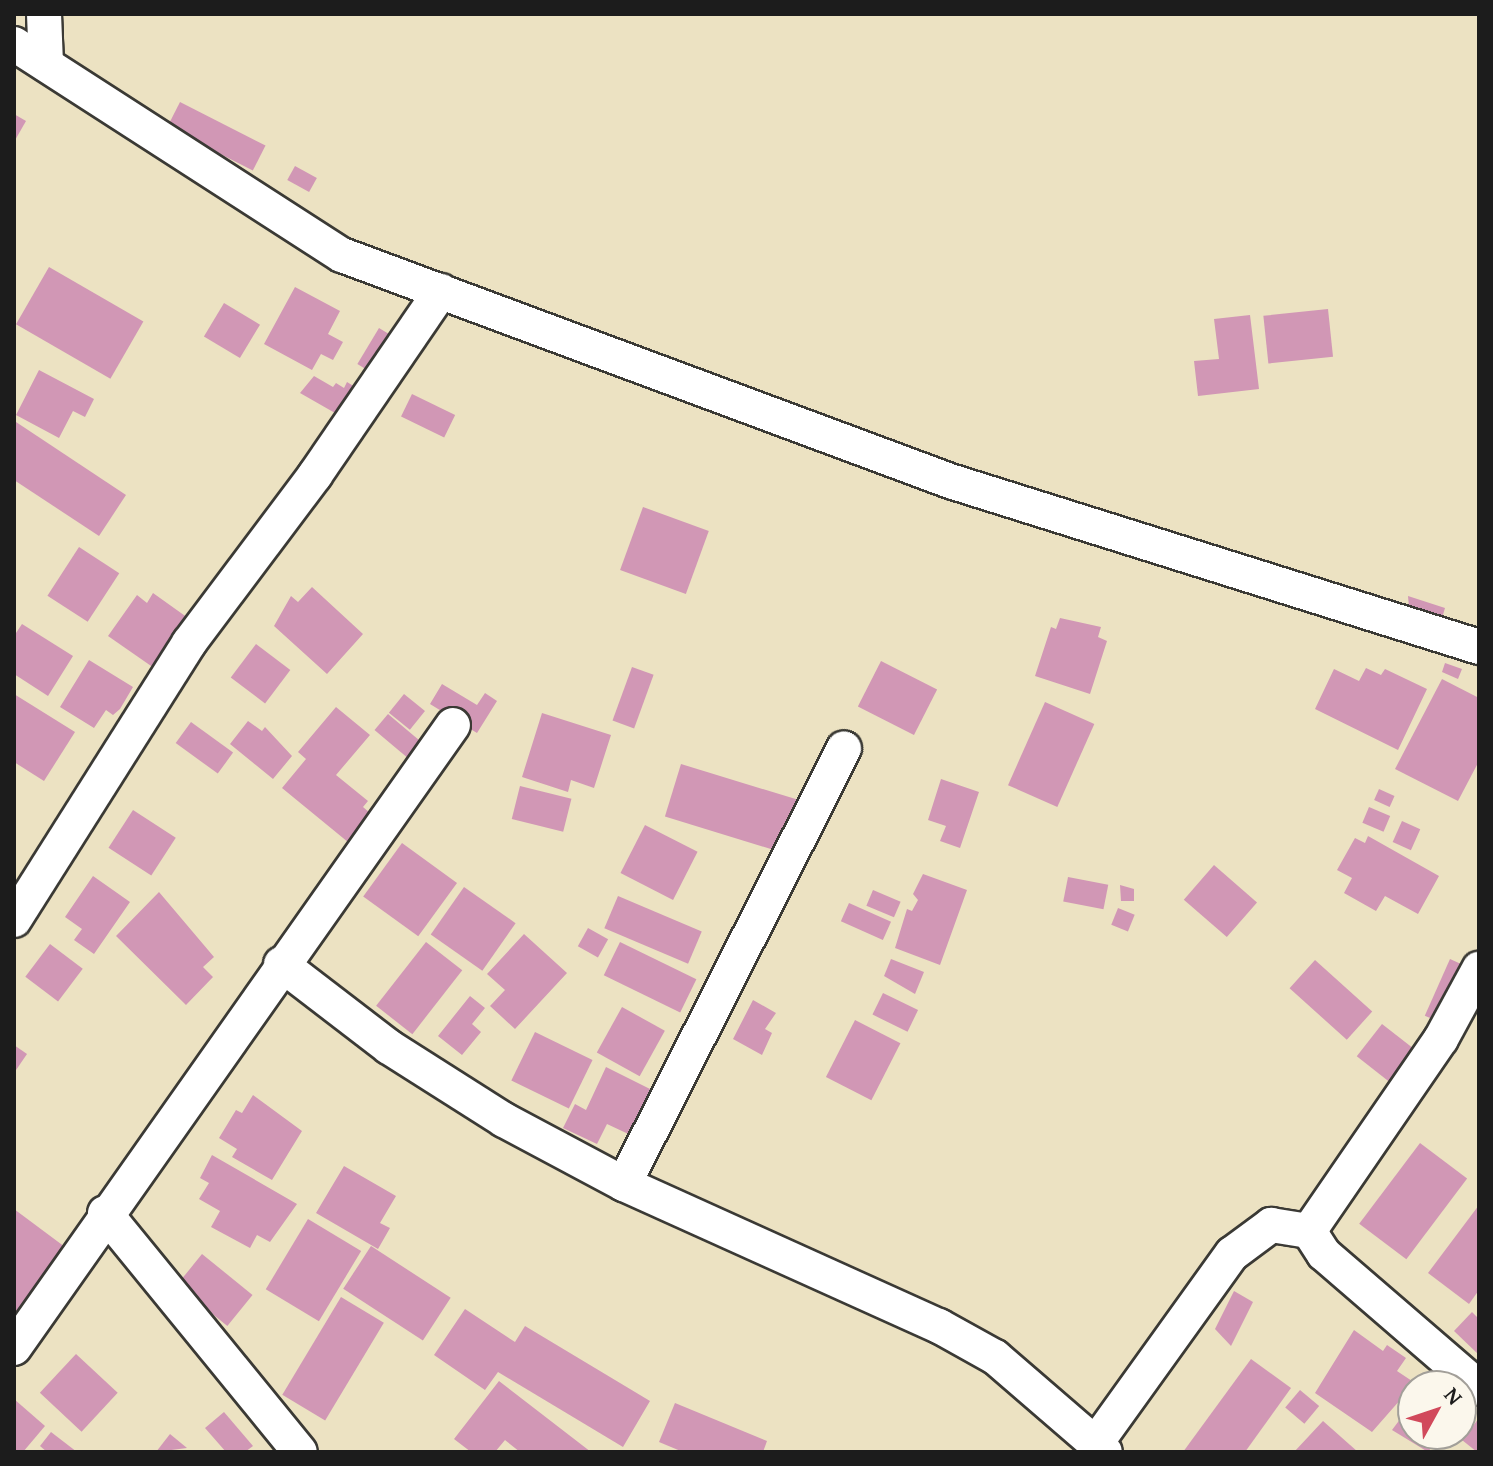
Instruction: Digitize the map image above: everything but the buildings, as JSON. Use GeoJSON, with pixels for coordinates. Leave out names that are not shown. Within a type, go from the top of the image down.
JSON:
{"type":"FeatureCollection","features":[{"type":"Feature","properties":{"kind":"street"},"geometry":{"type":"LineString","coordinates":[[44,14],[46,64]]}},
{"type":"Feature","properties":{"kind":"street"},"geometry":{"type":"LineString","coordinates":[[14,44],[342,255],[950,481],[1479,647]]}},
{"type":"Feature","properties":{"kind":"street"},"geometry":{"type":"LineString","coordinates":[[14,920],[189,643],[315,475],[441,291]]}},
{"type":"Feature","properties":{"kind":"street"},"geometry":{"type":"LineString","coordinates":[[14,1348],[105,1213],[453,725]]}},
{"type":"Feature","properties":{"kind":"street"},"geometry":{"type":"LineString","coordinates":[[624,1184],[844,748]]}},
{"type":"Feature","properties":{"kind":"street"},"geometry":{"type":"LineString","coordinates":[[281,964],[389,1047],[504,1120],[624,1184],[939,1326],[995,1357],[1100,1448],[1232,1254],[1271,1225],[1309,1231],[1324,1254],[1479,1388]]}},
{"type":"Feature","properties":{"kind":"street"},"geometry":{"type":"LineString","coordinates":[[1309,1231],[1441,1039],[1479,969]]}},
{"type":"Feature","properties":{"kind":"street"},"geometry":{"type":"LineString","coordinates":[[105,1213],[300,1452]]}}]}
